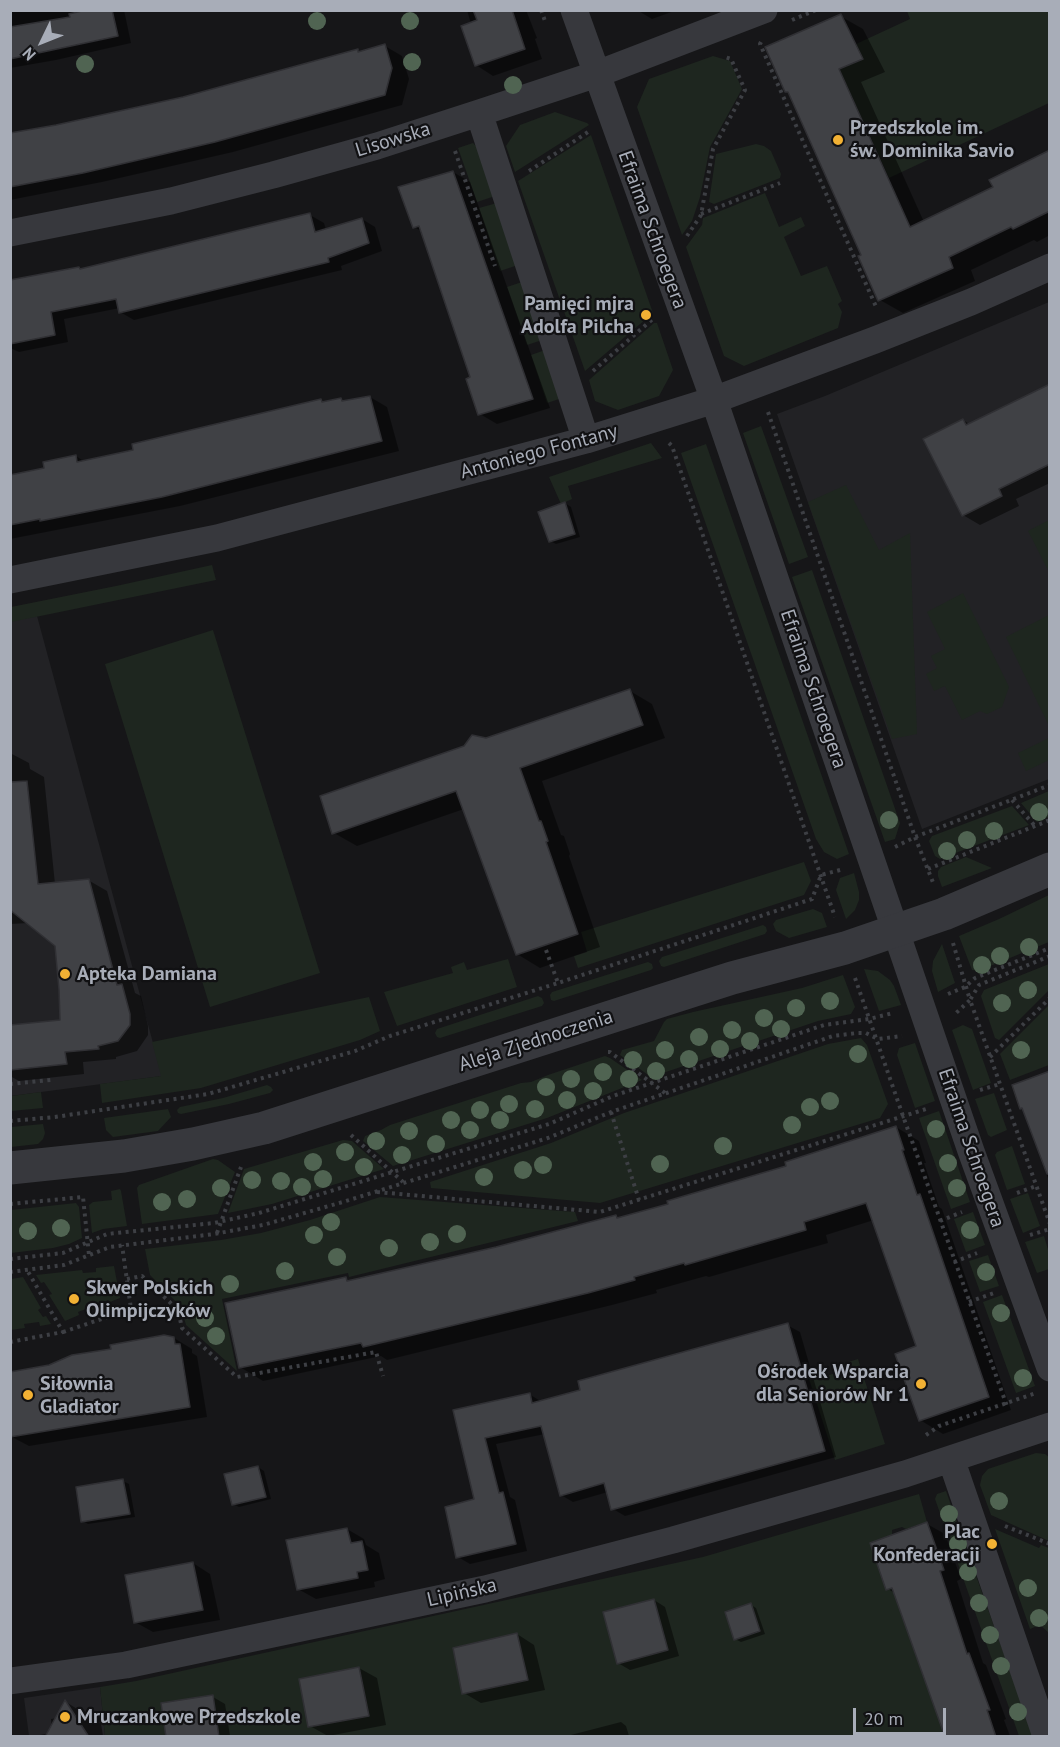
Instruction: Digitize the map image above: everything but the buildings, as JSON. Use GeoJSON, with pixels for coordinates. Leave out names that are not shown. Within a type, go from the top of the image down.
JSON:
{"type":"FeatureCollection","features":[{"type":"Feature","properties":{"kind":"street","name":"Efraima Schroegera"},"geometry":{"type":"LineString","coordinates":[[574,10],[714,400],[971,1151],[1050,1368]]}},
{"type":"Feature","properties":{"kind":"street","name":"Lisowska"},"geometry":{"type":"LineString","coordinates":[[10,233],[171,201],[377,146],[774,17]]}},
{"type":"Feature","properties":{"kind":"street"},"geometry":{"type":"LineString","coordinates":[[479,113],[586,440]]}},
{"type":"Feature","properties":{"kind":"street","name":"Antoniego Fontany"},"geometry":{"type":"LineString","coordinates":[[10,580],[217,538],[586,440],[656,419],[714,400],[897,332],[1050,267]]}},
{"type":"Feature","properties":{"kind":"street","name":"Aleja Zjednoczenia"},"geometry":{"type":"LineString","coordinates":[[10,1168],[124,1156],[264,1128],[732,978],[845,948],[944,914],[1050,869]]}},
{"type":"Feature","properties":{"kind":"street"},"geometry":{"type":"LineString","coordinates":[[1046,1737],[951,1459],[1050,1426]]}},
{"type":"Feature","properties":{"kind":"street","name":"Lipińska"},"geometry":{"type":"LineString","coordinates":[[10,1682],[126,1665],[485,1589],[673,1540],[951,1459]]}},
{"type":"Feature","properties":{"kind":"path"},"geometry":{"type":"LineString","coordinates":[[774,17],[816,10]]}},
{"type":"Feature","properties":{"kind":"path"},"geometry":{"type":"LineString","coordinates":[[762,38],[760,44],[866,288],[876,309],[883,313]]}},
{"type":"Feature","properties":{"kind":"path"},"geometry":{"type":"LineString","coordinates":[[685,238],[701,215],[713,149],[745,90],[731,59],[722,56]]}},
{"type":"Feature","properties":{"kind":"path"},"geometry":{"type":"LineString","coordinates":[[504,188],[593,129]]}},
{"type":"Feature","properties":{"kind":"path"},"geometry":{"type":"LineString","coordinates":[[453,144],[498,272]]}},
{"type":"Feature","properties":{"kind":"path"},"geometry":{"type":"LineString","coordinates":[[701,215],[780,183]]}},
{"type":"Feature","properties":{"kind":"path"},"geometry":{"type":"LineString","coordinates":[[568,385],[586,377],[658,315],[662,325]]}},
{"type":"Feature","properties":{"kind":"path"},"geometry":{"type":"LineString","coordinates":[[768,412],[915,837],[944,914],[965,987],[1050,1224]]}},
{"type":"Feature","properties":{"kind":"path"},"geometry":{"type":"LineString","coordinates":[[656,419],[660,435],[672,446],[1016,1438]]}},
{"type":"Feature","properties":{"kind":"path"},"geometry":{"type":"LineString","coordinates":[[821,875],[855,866],[915,837],[1050,785]]}},
{"type":"Feature","properties":{"kind":"path"},"geometry":{"type":"LineString","coordinates":[[1012,800],[1035,826]]}},
{"type":"Feature","properties":{"kind":"path"},"geometry":{"type":"LineString","coordinates":[[928,869],[1050,820]]}},
{"type":"Feature","properties":{"kind":"path"},"geometry":{"type":"LineString","coordinates":[[10,1121],[55,1117],[208,1094],[355,1051],[390,1036],[812,899],[821,875]]}},
{"type":"Feature","properties":{"kind":"path"},"geometry":{"type":"LineString","coordinates":[[10,1272],[64,1265],[110,1247],[217,1234],[263,1225],[548,1138],[611,1112],[833,1036],[866,1033],[878,1039],[905,1035],[925,1016],[975,978],[1050,948]]}},
{"type":"Feature","properties":{"kind":"path"},"geometry":{"type":"LineString","coordinates":[[546,950],[558,982]]}},
{"type":"Feature","properties":{"kind":"path"},"geometry":{"type":"LineString","coordinates":[[10,1259],[63,1253],[107,1234],[221,1221],[259,1213],[549,1124],[612,1096],[824,1025],[869,1019],[925,1016],[950,1019],[970,1000],[979,985],[1050,956]]}},
{"type":"Feature","properties":{"kind":"path"},"geometry":{"type":"LineString","coordinates":[[990,1057],[1050,998]]}},
{"type":"Feature","properties":{"kind":"path"},"geometry":{"type":"LineString","coordinates":[[599,1055],[610,1052],[665,1093]]}},
{"type":"Feature","properties":{"kind":"path"},"geometry":{"type":"LineString","coordinates":[[10,1084],[51,1080]]}},
{"type":"Feature","properties":{"kind":"path"},"geometry":{"type":"LineString","coordinates":[[970,1094],[1000,1084]]}},
{"type":"Feature","properties":{"kind":"path"},"geometry":{"type":"LineString","coordinates":[[373,1192],[600,1212],[937,1105]]}},
{"type":"Feature","properties":{"kind":"path"},"geometry":{"type":"LineString","coordinates":[[611,1112],[639,1200]]}},
{"type":"Feature","properties":{"kind":"path"},"geometry":{"type":"LineString","coordinates":[[361,1130],[350,1134],[403,1183]]}},
{"type":"Feature","properties":{"kind":"path"},"geometry":{"type":"LineString","coordinates":[[217,1234],[242,1166]]}},
{"type":"Feature","properties":{"kind":"path"},"geometry":{"type":"LineString","coordinates":[[1017,1193],[1036,1186]]}},
{"type":"Feature","properties":{"kind":"path"},"geometry":{"type":"LineString","coordinates":[[10,1204],[83,1197],[89,1255]]}},
{"type":"Feature","properties":{"kind":"path"},"geometry":{"type":"LineString","coordinates":[[940,1221],[972,1208]]}},
{"type":"Feature","properties":{"kind":"path"},"geometry":{"type":"LineString","coordinates":[[1022,1238],[1050,1229]]}},
{"type":"Feature","properties":{"kind":"path"},"geometry":{"type":"LineString","coordinates":[[10,1342],[63,1332],[131,1309],[122,1245]]}},
{"type":"Feature","properties":{"kind":"path"},"geometry":{"type":"LineString","coordinates":[[954,1262],[987,1250]]}},
{"type":"Feature","properties":{"kind":"path"},"geometry":{"type":"LineString","coordinates":[[27,1270],[63,1332]]}},
{"type":"Feature","properties":{"kind":"path"},"geometry":{"type":"LineString","coordinates":[[126,1279],[142,1276],[178,1310],[182,1328],[237,1377],[376,1352],[383,1376]]}},
{"type":"Feature","properties":{"kind":"path"},"geometry":{"type":"LineString","coordinates":[[969,1302],[1001,1291]]}},
{"type":"Feature","properties":{"kind":"path"},"geometry":{"type":"LineString","coordinates":[[1006,1404],[1039,1392]]}},
{"type":"Feature","properties":{"kind":"path"},"geometry":{"type":"LineString","coordinates":[[998,1524],[1050,1544]]}},
{"type":"Feature","properties":{"kind":"shaded area"},"geometry":{"type":"Polygon","coordinates":[[[907,11],[1049,11],[1049,103],[889,178],[839,69],[862,59],[856,44],[910,19],[907,11]]]}},
{"type":"Feature","properties":{"kind":"shaded area"},"geometry":{"type":"Polygon","coordinates":[[[713,56],[730,61],[742,89],[710,147],[700,197],[692,221],[682,235],[637,107],[649,79],[713,56]]]}},
{"type":"Feature","properties":{"kind":"shaded area"},"geometry":{"type":"Polygon","coordinates":[[[555,112],[589,125],[515,172],[506,146],[520,125],[555,112]]]}},
{"type":"Feature","properties":{"kind":"shaded area"},"geometry":{"type":"Polygon","coordinates":[[[591,135],[653,313],[585,371],[518,181],[591,135]]]}},
{"type":"Feature","properties":{"kind":"shaded area"},"geometry":{"type":"Polygon","coordinates":[[[473,143],[479,149],[495,196],[477,202],[458,148],[473,143]]]}},
{"type":"Feature","properties":{"kind":"shaded area"},"geometry":{"type":"Polygon","coordinates":[[[756,144],[771,151],[781,174],[780,178],[714,204],[709,202],[716,154],[756,144]]]}},
{"type":"Feature","properties":{"kind":"shaded area"},"geometry":{"type":"Polygon","coordinates":[[[765,193],[779,227],[801,217],[805,226],[784,237],[801,276],[827,266],[842,301],[838,304],[842,312],[838,328],[744,366],[724,356],[686,247],[702,225],[703,218],[765,193]]]}},
{"type":"Feature","properties":{"kind":"shaded area"},"geometry":{"type":"Polygon","coordinates":[[[497,203],[518,265],[500,271],[479,208],[497,203]]]}},
{"type":"Feature","properties":{"kind":"shaded area"},"geometry":{"type":"Polygon","coordinates":[[[525,281],[545,339],[527,345],[507,287],[525,281]]]}},
{"type":"Feature","properties":{"kind":"shaded area"},"geometry":{"type":"Polygon","coordinates":[[[1049,302],[1049,779],[922,829],[777,414],[1049,302]]]}},
{"type":"Feature","properties":{"kind":"shaded area"},"geometry":{"type":"Polygon","coordinates":[[[654,323],[657,323],[673,370],[659,396],[618,410],[595,401],[589,380],[654,323]]]}},
{"type":"Feature","properties":{"kind":"shaded area"},"geometry":{"type":"Polygon","coordinates":[[[548,349],[565,397],[547,403],[531,355],[548,349]]]}},
{"type":"Feature","properties":{"kind":"shaded area"},"geometry":{"type":"Polygon","coordinates":[[[761,426],[808,557],[789,564],[743,433],[761,426]]]}},
{"type":"Feature","properties":{"kind":"shaded area"},"geometry":{"type":"Polygon","coordinates":[[[651,443],[662,458],[568,486],[572,499],[561,504],[549,477],[651,443]]]}},
{"type":"Feature","properties":{"kind":"shaded area"},"geometry":{"type":"Polygon","coordinates":[[[706,444],[849,854],[837,859],[824,852],[816,839],[681,453],[706,444]]]}},
{"type":"Feature","properties":{"kind":"shaded area"},"geometry":{"type":"Polygon","coordinates":[[[846,485],[879,550],[910,533],[917,734],[892,739],[808,502],[846,485]]]}},
{"type":"Feature","properties":{"kind":"shaded area"},"geometry":{"type":"Polygon","coordinates":[[[1049,520],[1049,572],[1028,531],[1049,520]]]}},
{"type":"Feature","properties":{"kind":"shaded area"},"geometry":{"type":"Polygon","coordinates":[[[212,565],[216,580],[11,622],[11,607],[212,565]]]}},
{"type":"Feature","properties":{"kind":"shaded area"},"geometry":{"type":"Polygon","coordinates":[[[812,570],[900,823],[895,839],[885,842],[792,577],[812,570]]]}},
{"type":"Feature","properties":{"kind":"shaded area"},"geometry":{"type":"Polygon","coordinates":[[[963,593],[1009,687],[1002,707],[987,714],[980,711],[962,720],[945,686],[934,691],[926,674],[937,668],[931,656],[945,649],[927,612],[963,593]]]}},
{"type":"Feature","properties":{"kind":"shaded area"},"geometry":{"type":"Polygon","coordinates":[[[1049,615],[1049,726],[1006,637],[1049,615]]]}},
{"type":"Feature","properties":{"kind":"shaded area"},"geometry":{"type":"Polygon","coordinates":[[[37,616],[162,1076],[11,1096],[11,620],[37,616]]]}},
{"type":"Feature","properties":{"kind":"shaded area"},"geometry":{"type":"Polygon","coordinates":[[[213,630],[320,973],[210,1007],[105,664],[213,630]]]}},
{"type":"Feature","properties":{"kind":"shaded area"},"geometry":{"type":"Polygon","coordinates":[[[1049,738],[1049,760],[1026,771],[1018,753],[1049,738]]]}},
{"type":"Feature","properties":{"kind":"shaded area"},"geometry":{"type":"Polygon","coordinates":[[[1049,791],[1049,817],[1037,822],[1021,803],[1049,791]]]}},
{"type":"Feature","properties":{"kind":"shaded area"},"geometry":{"type":"Polygon","coordinates":[[[1012,806],[1029,825],[940,859],[935,856],[929,841],[932,836],[1012,806]]]}},
{"type":"Feature","properties":{"kind":"shaded area"},"geometry":{"type":"Polygon","coordinates":[[[966,857],[992,868],[942,887],[938,876],[941,867],[966,857]]]}},
{"type":"Feature","properties":{"kind":"shaded area"},"geometry":{"type":"Polygon","coordinates":[[[804,862],[811,881],[804,895],[578,968],[574,956],[587,952],[581,932],[804,862]]]}},
{"type":"Feature","properties":{"kind":"shaded area"},"geometry":{"type":"Polygon","coordinates":[[[854,873],[859,900],[855,910],[846,919],[836,890],[840,878],[854,873]]]}},
{"type":"Feature","properties":{"kind":"shaded area"},"geometry":{"type":"Polygon","coordinates":[[[1049,895],[1049,942],[978,971],[972,970],[959,936],[1049,895]]]}},
{"type":"Feature","properties":{"kind":"shaded area"},"geometry":{"type":"Polygon","coordinates":[[[813,909],[822,913],[827,927],[789,938],[776,931],[773,924],[776,920],[813,909]]]}},
{"type":"Feature","properties":{"kind":"shaded area"},"geometry":{"type":"Polygon","coordinates":[[[763,925],[767,931],[765,934],[664,967],[659,961],[662,957],[763,925]]]}},
{"type":"Feature","properties":{"kind":"shaded area"},"geometry":{"type":"Polygon","coordinates":[[[942,944],[955,983],[938,992],[932,971],[933,961],[942,944]]]}},
{"type":"Feature","properties":{"kind":"shaded area"},"geometry":{"type":"Polygon","coordinates":[[[508,959],[517,987],[397,1026],[384,992],[453,973],[451,967],[464,962],[467,970],[508,959]]]}},
{"type":"Feature","properties":{"kind":"shaded area"},"geometry":{"type":"Polygon","coordinates":[[[648,962],[652,964],[651,970],[554,1001],[551,1000],[552,992],[648,962]]]}},
{"type":"Feature","properties":{"kind":"shaded area"},"geometry":{"type":"Polygon","coordinates":[[[1049,964],[1049,990],[999,1040],[995,1038],[981,996],[984,990],[1049,964]]]}},
{"type":"Feature","properties":{"kind":"shaded area"},"geometry":{"type":"Polygon","coordinates":[[[864,969],[878,971],[890,980],[901,1005],[879,1011],[864,969]]]}},
{"type":"Feature","properties":{"kind":"shaded area"},"geometry":{"type":"Polygon","coordinates":[[[843,975],[855,1007],[851,1014],[818,1021],[651,1077],[620,1055],[622,1050],[654,1041],[667,1019],[802,988],[843,975]]]}},
{"type":"Feature","properties":{"kind":"shaded area"},"geometry":{"type":"Polygon","coordinates":[[[538,996],[544,1003],[542,1006],[440,1038],[435,1033],[437,1029],[538,996]]]}},
{"type":"Feature","properties":{"kind":"shaded area"},"geometry":{"type":"Polygon","coordinates":[[[369,997],[380,1031],[360,1040],[201,1088],[102,1103],[100,1084],[161,1076],[152,1042],[369,997]]]}},
{"type":"Feature","properties":{"kind":"shaded area"},"geometry":{"type":"Polygon","coordinates":[[[1049,1005],[1049,1065],[1010,1080],[1000,1054],[1049,1005]]]}},
{"type":"Feature","properties":{"kind":"shaded area"},"geometry":{"type":"Polygon","coordinates":[[[963,1025],[972,1029],[991,1083],[973,1090],[952,1030],[963,1025]]]}},
{"type":"Feature","properties":{"kind":"shaded area"},"geometry":{"type":"Polygon","coordinates":[[[861,1038],[867,1045],[888,1104],[880,1118],[600,1203],[431,1188],[430,1182],[551,1143],[624,1113],[828,1044],[861,1038]]]}},
{"type":"Feature","properties":{"kind":"shaded area"},"geometry":{"type":"Polygon","coordinates":[[[915,1043],[935,1101],[915,1108],[897,1055],[899,1048],[915,1043]]]}},
{"type":"Feature","properties":{"kind":"shaded area"},"geometry":{"type":"Polygon","coordinates":[[[605,1056],[642,1080],[547,1118],[393,1166],[363,1141],[365,1136],[390,1125],[521,1083],[531,1082],[605,1056]]]}},
{"type":"Feature","properties":{"kind":"shaded area"},"geometry":{"type":"Polygon","coordinates":[[[267,1085],[273,1090],[270,1093],[181,1114],[177,1110],[180,1107],[223,1098],[267,1085]]]}},
{"type":"Feature","properties":{"kind":"shaded area"},"geometry":{"type":"Polygon","coordinates":[[[41,1092],[43,1108],[11,1111],[11,1096],[41,1092]]]}},
{"type":"Feature","properties":{"kind":"shaded area"},"geometry":{"type":"Polygon","coordinates":[[[994,1093],[1007,1130],[991,1137],[988,1135],[975,1099],[994,1093]]]}},
{"type":"Feature","properties":{"kind":"shaded area"},"geometry":{"type":"Polygon","coordinates":[[[168,1109],[171,1117],[158,1131],[113,1137],[106,1130],[104,1118],[168,1109]]]}},
{"type":"Feature","properties":{"kind":"shaded area"},"geometry":{"type":"Polygon","coordinates":[[[939,1111],[970,1202],[951,1209],[919,1118],[939,1111]]]}},
{"type":"Feature","properties":{"kind":"shaded area"},"geometry":{"type":"Polygon","coordinates":[[[43,1124],[45,1133],[38,1144],[11,1147],[11,1127],[43,1124]]]}},
{"type":"Feature","properties":{"kind":"shaded area"},"geometry":{"type":"Polygon","coordinates":[[[343,1140],[352,1141],[384,1169],[272,1204],[228,1213],[244,1169],[343,1140]]]}},
{"type":"Feature","properties":{"kind":"shaded area"},"geometry":{"type":"Polygon","coordinates":[[[1012,1146],[1025,1184],[1007,1190],[995,1155],[1012,1146]]]}},
{"type":"Feature","properties":{"kind":"shaded area"},"geometry":{"type":"Polygon","coordinates":[[[213,1159],[235,1172],[218,1214],[142,1224],[137,1188],[139,1185],[213,1159]]]}},
{"type":"Feature","properties":{"kind":"shaded area"},"geometry":{"type":"Polygon","coordinates":[[[120,1189],[127,1226],[92,1233],[89,1205],[93,1202],[112,1200],[111,1191],[120,1189]]]}},
{"type":"Feature","properties":{"kind":"shaded area"},"geometry":{"type":"Polygon","coordinates":[[[1028,1193],[1040,1226],[1023,1233],[1010,1199],[1028,1193]]]}},
{"type":"Feature","properties":{"kind":"shaded area"},"geometry":{"type":"Polygon","coordinates":[[[380,1197],[575,1212],[578,1221],[349,1277],[348,1273],[222,1299],[237,1371],[186,1325],[181,1307],[150,1275],[145,1249],[261,1233],[380,1197]]]}},
{"type":"Feature","properties":{"kind":"shaded area"},"geometry":{"type":"Polygon","coordinates":[[[76,1203],[79,1207],[82,1238],[53,1248],[11,1253],[11,1210],[76,1203]]]}},
{"type":"Feature","properties":{"kind":"shaded area"},"geometry":{"type":"Polygon","coordinates":[[[973,1212],[985,1245],[966,1252],[954,1219],[973,1212]]]}},
{"type":"Feature","properties":{"kind":"shaded area"},"geometry":{"type":"Polygon","coordinates":[[[1044,1236],[1049,1253],[1049,1269],[1037,1273],[1025,1242],[1044,1236]]]}},
{"type":"Feature","properties":{"kind":"shaded area"},"geometry":{"type":"Polygon","coordinates":[[[988,1255],[999,1286],[980,1292],[969,1261],[988,1255]]]}},
{"type":"Feature","properties":{"kind":"shaded area"},"geometry":{"type":"Polygon","coordinates":[[[114,1266],[120,1298],[99,1304],[100,1307],[93,1310],[91,1307],[78,1312],[79,1315],[65,1321],[49,1295],[52,1294],[36,1275],[82,1270],[83,1273],[96,1272],[96,1268],[114,1266]]]}},
{"type":"Feature","properties":{"kind":"shaded area"},"geometry":{"type":"Polygon","coordinates":[[[23,1277],[41,1308],[38,1310],[51,1324],[40,1326],[39,1322],[24,1324],[25,1328],[11,1330],[11,1279],[23,1277]]]}},
{"type":"Feature","properties":{"kind":"shaded area"},"geometry":{"type":"Polygon","coordinates":[[[1002,1295],[1035,1386],[1016,1393],[983,1302],[1002,1295]]]}},
{"type":"Feature","properties":{"kind":"shaded area"},"geometry":{"type":"Polygon","coordinates":[[[858,1359],[885,1444],[835,1460],[808,1376],[818,1373],[820,1378],[839,1372],[838,1365],[858,1359]]]}},
{"type":"Feature","properties":{"kind":"shaded area"},"geometry":{"type":"Polygon","coordinates":[[[1036,1453],[1049,1457],[1049,1541],[991,1515],[980,1485],[982,1476],[988,1469],[1036,1453]]]}},
{"type":"Feature","properties":{"kind":"shaded area"},"geometry":{"type":"Polygon","coordinates":[[[946,1491],[1033,1736],[1019,1736],[935,1499],[937,1494],[946,1491]]]}},
{"type":"Feature","properties":{"kind":"shaded area"},"geometry":{"type":"Polygon","coordinates":[[[919,1494],[927,1522],[906,1529],[902,1527],[892,1530],[892,1535],[870,1543],[886,1590],[892,1588],[945,1736],[105,1736],[100,1687],[703,1557],[919,1494]]]}},
{"type":"Feature","properties":{"kind":"shaded area"},"geometry":{"type":"Polygon","coordinates":[[[995,1529],[1039,1548],[1041,1545],[1049,1548],[1049,1633],[1040,1625],[1030,1629],[995,1529]]]}},
{"type":"Feature","properties":{"kind":"shaded area","name":"Mruczankowe Przedszkole"},"geometry":{"type":"Polygon","coordinates":[[[100,1687],[105,1736],[29,1736],[24,1698],[100,1687]]]}},
{"type":"Feature","properties":{"kind":"place","name":"Przedszkole im. św. Dominika Savio"},"geometry":{"type":"Point","coordinates":[838,140]}},
{"type":"Feature","properties":{"kind":"place","name":"Pamięci mjra Adolfa Pilcha"},"geometry":{"type":"Point","coordinates":[646,315]}},
{"type":"Feature","properties":{"kind":"place","name":"Apteka Damiana"},"geometry":{"type":"Point","coordinates":[65,974]}},
{"type":"Feature","properties":{"kind":"place","name":"Skwer Polskich Olimpijczyków"},"geometry":{"type":"Point","coordinates":[74,1299]}},
{"type":"Feature","properties":{"kind":"place","name":"Ośrodek Wsparcia dla Seniorów Nr 1"},"geometry":{"type":"Point","coordinates":[921,1384]}},
{"type":"Feature","properties":{"kind":"place","name":"Siłownia Gladiator"},"geometry":{"type":"Point","coordinates":[28,1395]}},
{"type":"Feature","properties":{"kind":"place","name":"Plac Konfederacji"},"geometry":{"type":"Point","coordinates":[992,1544]}},
{"type":"Feature","properties":{"kind":"place","name":"Mruczankowe Przedszkole"},"geometry":{"type":"Point","coordinates":[65,1717]}}]}
